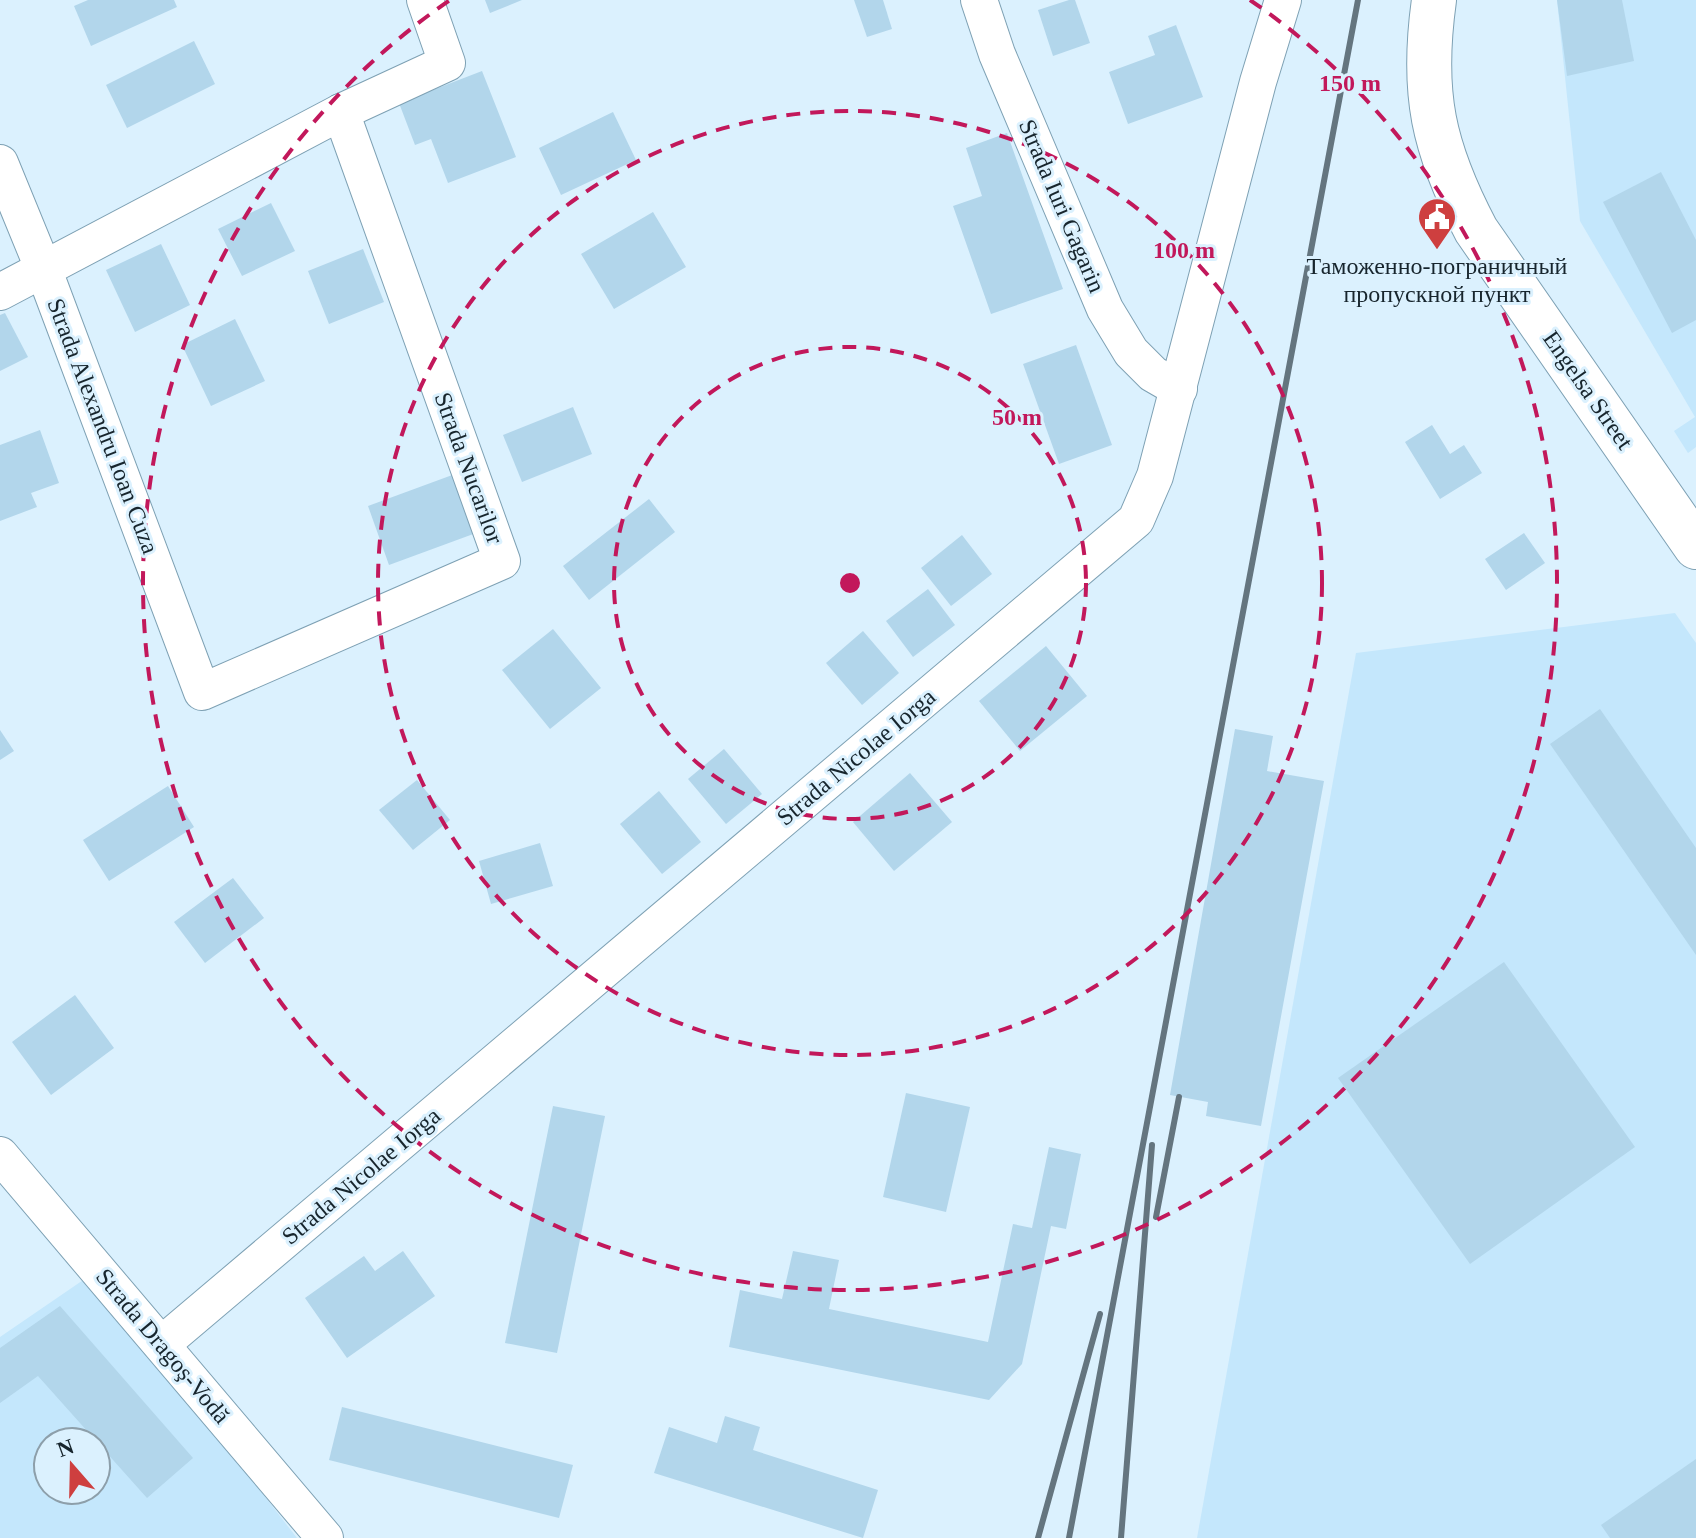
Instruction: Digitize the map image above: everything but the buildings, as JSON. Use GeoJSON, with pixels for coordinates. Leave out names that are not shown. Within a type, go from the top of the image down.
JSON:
{"type":"FeatureCollection","features":[{"type":"Feature","properties":{"kind":"street"},"geometry":{"type":"LineString","coordinates":[[0,292],[341,112],[447,63],[425,0]]}},
{"type":"Feature","properties":{"kind":"street","name":"Strada Iuri Gagarin"},"geometry":{"type":"LineString","coordinates":[[979,0],[997,54],[1105,309],[1131,352],[1153,374],[1179,389]]}},
{"type":"Feature","properties":{"kind":"street","name":"Strada Nicolae Iorga"},"geometry":{"type":"LineString","coordinates":[[162,1344],[1136,520],[1155,476],[1258,82],[1283,0]]}},
{"type":"Feature","properties":{"kind":"street","name":"Engelsa Street"},"geometry":{"type":"LineString","coordinates":[[1434,0],[1428,43],[1428,80],[1439,146],[1449,178],[1476,230],[1696,547]]}},
{"type":"Feature","properties":{"kind":"street","name":"Strada Nucarilor"},"geometry":{"type":"LineString","coordinates":[[202,692],[502,561],[341,112]]}},
{"type":"Feature","properties":{"kind":"street","name":"Strada Alexandru Ioan Cuza"},"geometry":{"type":"LineString","coordinates":[[0,163],[43,268],[202,692]]}},
{"type":"Feature","properties":{"kind":"street","name":"Strada Dragoş-Vodă"},"geometry":{"type":"LineString","coordinates":[[0,1155],[325,1538]]}},
{"type":"Feature","properties":{"kind":"shaded area"},"geometry":{"type":"Polygon","coordinates":[[[1557,0],[1696,0],[1696,447],[1688,453],[1674,431],[1695,417],[1580,221],[1557,0]]]}},
{"type":"Feature","properties":{"kind":"shaded area"},"geometry":{"type":"Polygon","coordinates":[[[1675,613],[1696,643],[1696,1538],[1197,1538],[1356,653],[1675,613]]]}},
{"type":"Feature","properties":{"kind":"shaded area"},"geometry":{"type":"Polygon","coordinates":[[[92,1274],[297,1538],[0,1538],[0,1337],[92,1274]]]}},
{"type":"Feature","properties":{"kind":"railway"},"geometry":{"type":"LineString","coordinates":[[1069,1538],[1358,0]]}},
{"type":"Feature","properties":{"kind":"railway"},"geometry":{"type":"LineString","coordinates":[[1156,1217],[1179,1097]]}},
{"type":"Feature","properties":{"kind":"railway"},"geometry":{"type":"LineString","coordinates":[[1121,1538],[1152,1145]]}},
{"type":"Feature","properties":{"kind":"railway"},"geometry":{"type":"LineString","coordinates":[[1038,1538],[1100,1314]]}},
{"type":"Feature","properties":{"kind":"place","name":"Таможенно-пограничный пропускной пункт"},"geometry":{"type":"Point","coordinates":[1437,251]}}]}
